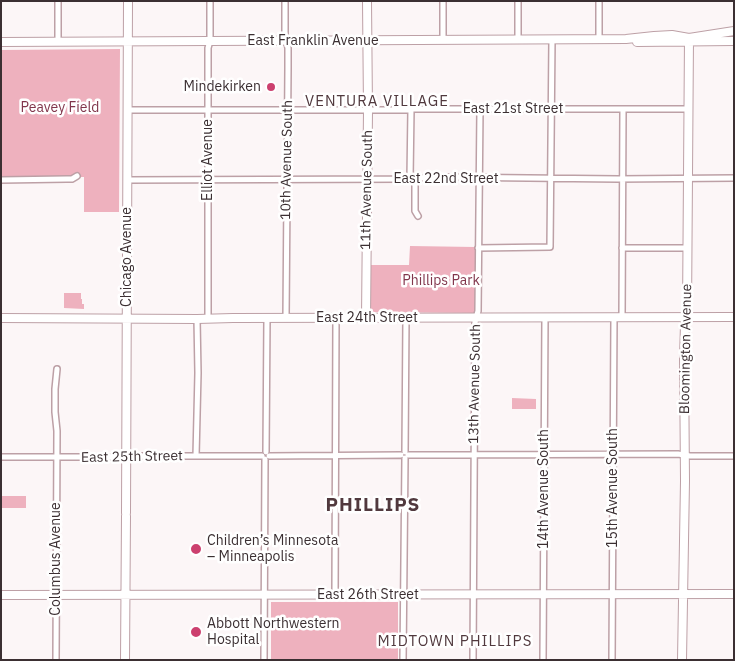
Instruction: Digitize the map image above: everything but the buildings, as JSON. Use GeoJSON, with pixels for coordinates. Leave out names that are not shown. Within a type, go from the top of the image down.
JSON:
{"type":"FeatureCollection","features":[{"type":"Feature","properties":{"kind":"street"},"geometry":{"type":"LineString","coordinates":[[58,1],[58,42]]}},
{"type":"Feature","properties":{"kind":"street","name":"Chicago Avenue"},"geometry":{"type":"LineString","coordinates":[[125,660],[128,1]]}},
{"type":"Feature","properties":{"kind":"street","name":"Elliot Avenue"},"geometry":{"type":"LineString","coordinates":[[208,319],[208,48],[210,41],[210,1]]}},
{"type":"Feature","properties":{"kind":"street","name":"10th Avenue South"},"geometry":{"type":"LineString","coordinates":[[285,1],[288,110],[286,318]]}},
{"type":"Feature","properties":{"kind":"street","name":"11th Avenue South"},"geometry":{"type":"LineString","coordinates":[[366,318],[367,1]]}},
{"type":"Feature","properties":{"kind":"street"},"geometry":{"type":"LineString","coordinates":[[443,1],[443,40]]}},
{"type":"Feature","properties":{"kind":"street"},"geometry":{"type":"LineString","coordinates":[[518,1],[518,39]]}},
{"type":"Feature","properties":{"kind":"street"},"geometry":{"type":"LineString","coordinates":[[599,1],[599,39]]}},
{"type":"Feature","properties":{"kind":"street","name":"East Franklin Avenue"},"geometry":{"type":"LineString","coordinates":[[689,40],[734,31]]}},
{"type":"Feature","properties":{"kind":"street","name":"East Franklin Avenue"},"geometry":{"type":"LineString","coordinates":[[1,42],[518,39],[734,42]]}},
{"type":"Feature","properties":{"kind":"street"},"geometry":{"type":"LineString","coordinates":[[478,248],[550,248],[552,39]]}},
{"type":"Feature","properties":{"kind":"street","name":"Bloomington Avenue"},"geometry":{"type":"LineString","coordinates":[[682,660],[684,325],[687,312],[689,40]]}},
{"type":"Feature","properties":{"kind":"street"},"geometry":{"type":"LineString","coordinates":[[411,109],[413,178],[418,216]]}},
{"type":"Feature","properties":{"kind":"street","name":"13th Avenue South"},"geometry":{"type":"LineString","coordinates":[[474,660],[475,322],[478,311],[480,109]]}},
{"type":"Feature","properties":{"kind":"street","name":"East 21st Street"},"geometry":{"type":"LineString","coordinates":[[128,110],[689,109]]}},
{"type":"Feature","properties":{"kind":"street","name":"15th Avenue South"},"geometry":{"type":"LineString","coordinates":[[612,660],[614,455],[622,248],[623,110]]}},
{"type":"Feature","properties":{"kind":"street"},"geometry":{"type":"LineString","coordinates":[[1,180],[72,179],[78,176]]}},
{"type":"Feature","properties":{"kind":"street","name":"East 22nd Street"},"geometry":{"type":"LineString","coordinates":[[128,180],[734,178]]}},
{"type":"Feature","properties":{"kind":"street"},"geometry":{"type":"LineString","coordinates":[[622,248],[687,248]]}},
{"type":"Feature","properties":{"kind":"street","name":"14th Avenue South"},"geometry":{"type":"LineString","coordinates":[[543,660],[545,317]]}},
{"type":"Feature","properties":{"kind":"street","name":"East 24th Street"},"geometry":{"type":"LineString","coordinates":[[1,318],[734,317]]}},
{"type":"Feature","properties":{"kind":"street"},"geometry":{"type":"LineString","coordinates":[[264,660],[267,318]]}},
{"type":"Feature","properties":{"kind":"street"},"geometry":{"type":"LineString","coordinates":[[335,595],[336,318]]}},
{"type":"Feature","properties":{"kind":"street"},"geometry":{"type":"LineString","coordinates":[[403,660],[406,318]]}},
{"type":"Feature","properties":{"kind":"street"},"geometry":{"type":"LineString","coordinates":[[196,456],[197,319]]}},
{"type":"Feature","properties":{"kind":"street","name":"Columbus Avenue"},"geometry":{"type":"LineString","coordinates":[[56,660],[56,458],[58,431],[55,412],[55,389],[57,369]]}},
{"type":"Feature","properties":{"kind":"street","name":"East 25th Street"},"geometry":{"type":"LineString","coordinates":[[1,457],[734,456]]}},
{"type":"Feature","properties":{"kind":"street","name":"East 26th Street"},"geometry":{"type":"LineString","coordinates":[[1,595],[734,594]]}},
{"type":"Feature","properties":{"kind":"green space","name":"Peavey Field"},"geometry":{"type":"Polygon","coordinates":[[[120,49],[119,212],[84,212],[84,177],[1,177],[1,50],[120,49]]]}},
{"type":"Feature","properties":{"kind":"green space","name":"Phillips Park"},"geometry":{"type":"Polygon","coordinates":[[[410,246],[475,247],[474,313],[370,311],[370,265],[409,265],[410,246]]]}},
{"type":"Feature","properties":{"kind":"green space"},"geometry":{"type":"Polygon","coordinates":[[[64,293],[81,293],[84,309],[64,308],[64,293]]]}},
{"type":"Feature","properties":{"kind":"green space"},"geometry":{"type":"Polygon","coordinates":[[[512,398],[536,399],[536,409],[512,409],[512,398]]]}},
{"type":"Feature","properties":{"kind":"green space"},"geometry":{"type":"Polygon","coordinates":[[[1,496],[26,496],[26,508],[1,508],[1,496]]]}},
{"type":"Feature","properties":{"kind":"green space"},"geometry":{"type":"Polygon","coordinates":[[[271,602],[398,602],[398,660],[271,660],[271,602]]]}},
{"type":"Feature","properties":{"kind":"place","name":"Mindekirken"},"geometry":{"type":"Point","coordinates":[271,87]}},
{"type":"Feature","properties":{"kind":"place","name":"Children’s Minnesota – Minneapolis"},"geometry":{"type":"Point","coordinates":[196,549]}},
{"type":"Feature","properties":{"kind":"place","name":"Abbott Northwestern Hospital"},"geometry":{"type":"Point","coordinates":[196,632]}},
{"type":"Feature","properties":{"kind":"district","name":"VENTURA VILLAGE"},"geometry":{"type":"Point","coordinates":[377,102]}},
{"type":"Feature","properties":{"kind":"district","name":"PHILLIPS"},"geometry":{"type":"Point","coordinates":[373,506]}},
{"type":"Feature","properties":{"kind":"district","name":"MIDTOWN PHILLIPS"},"geometry":{"type":"Point","coordinates":[455,642]}}]}
